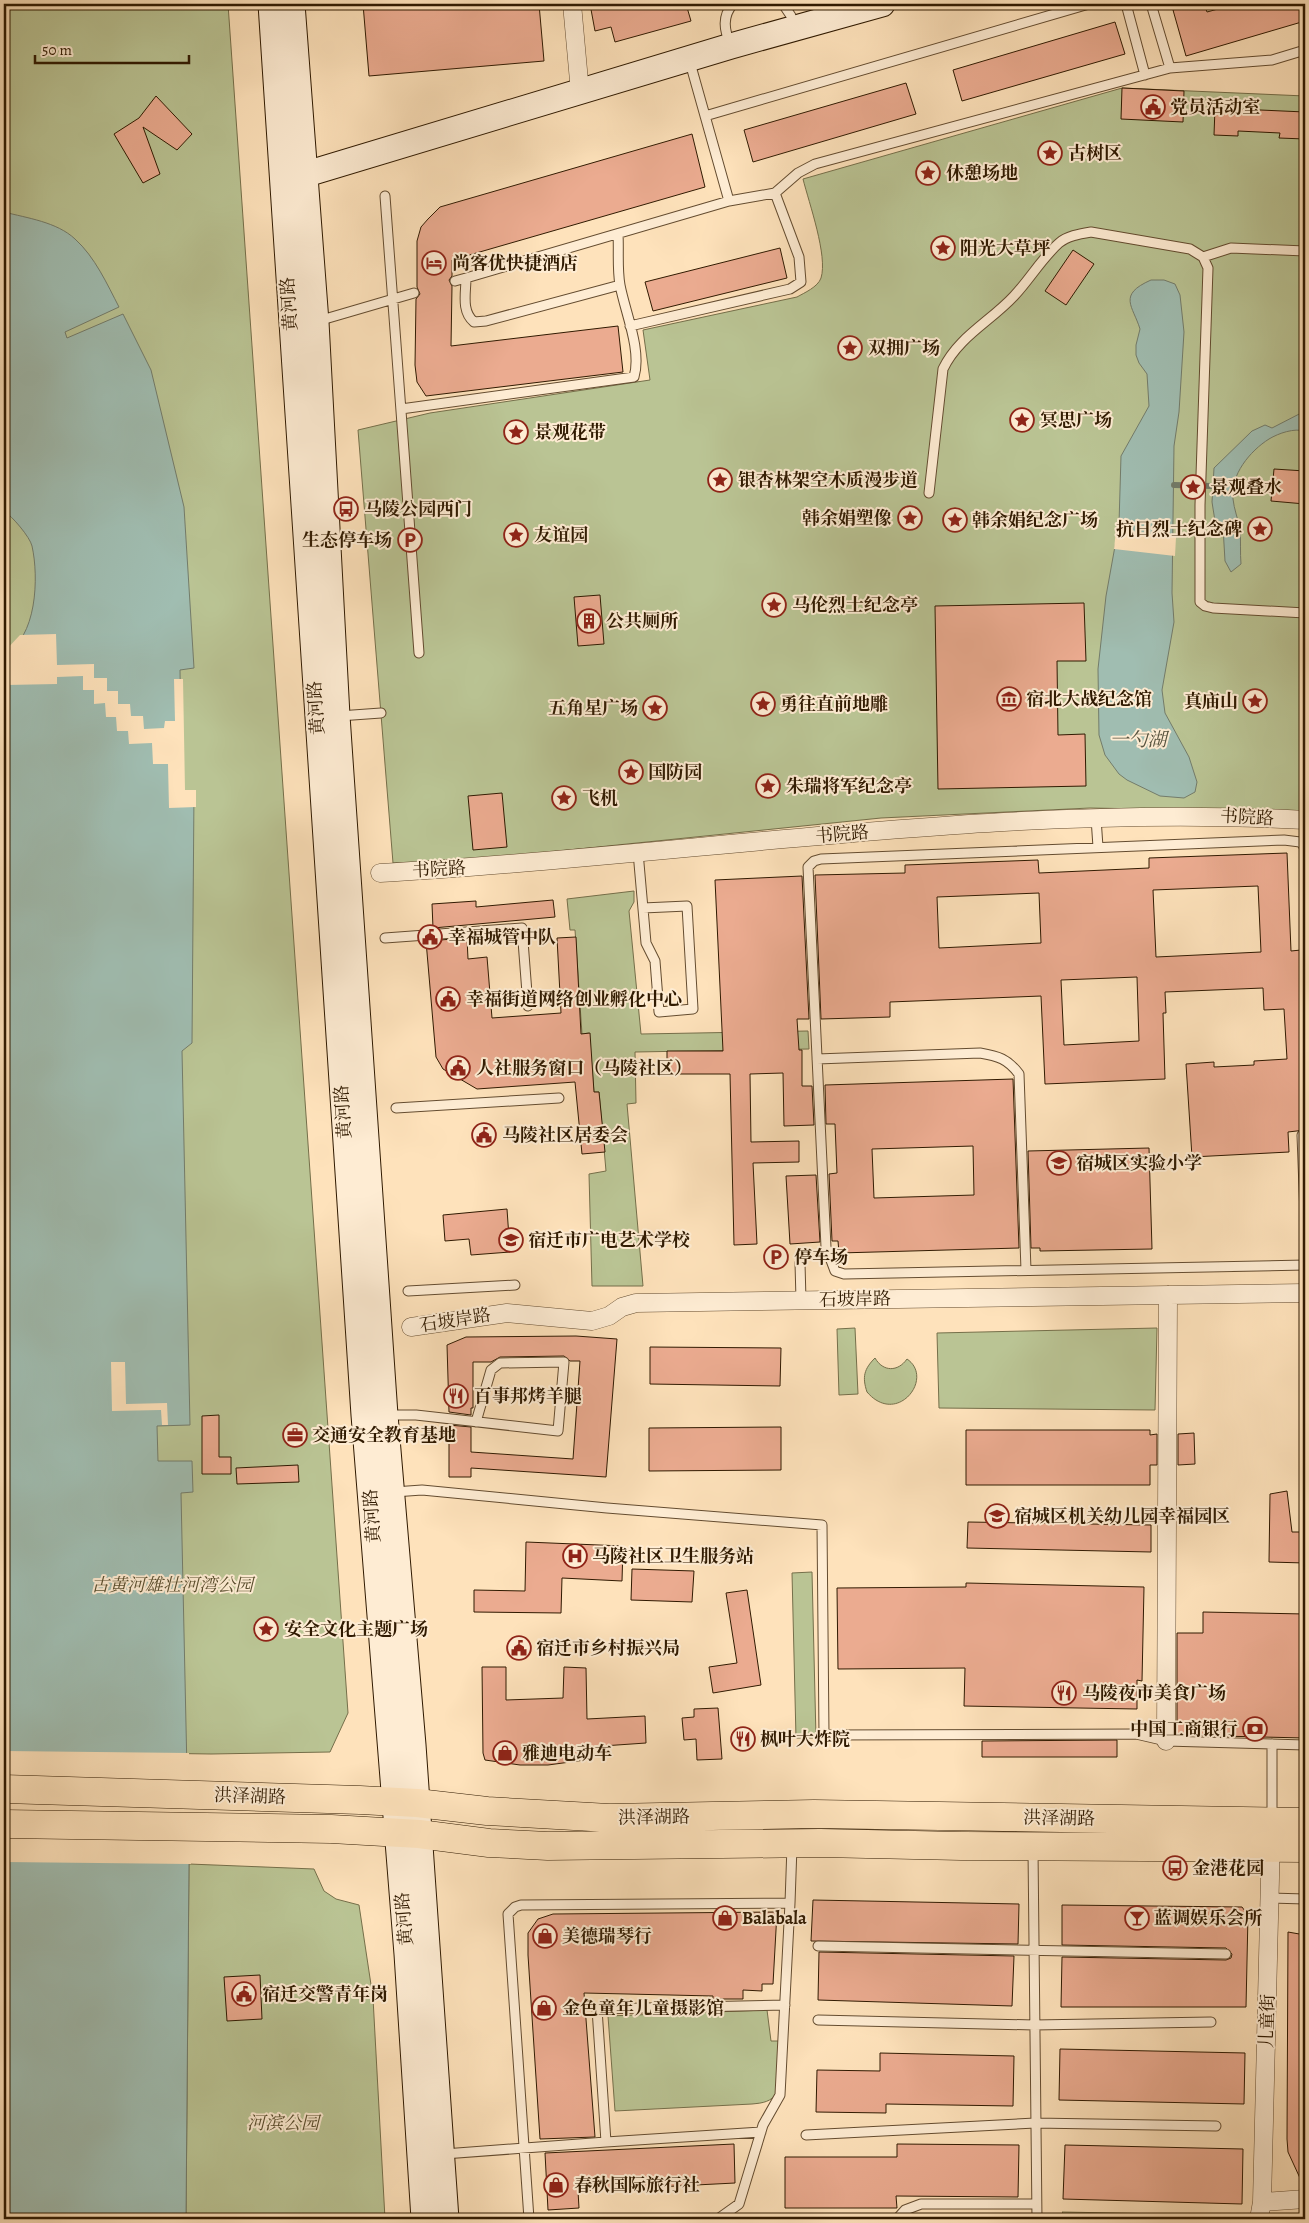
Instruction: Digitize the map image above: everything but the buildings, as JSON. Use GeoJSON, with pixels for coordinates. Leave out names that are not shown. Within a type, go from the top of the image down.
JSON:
{"type":"FeatureCollection","features":[{"type":"Feature","properties":{"kind":"main road","name":"黄河路"},"geometry":{"type":"LineString","coordinates":[[271,4],[294,178],[316,322],[326,717]]}},
{"type":"Feature","properties":{"kind":"main road","name":"黄河路"},"geometry":{"type":"LineString","coordinates":[[292,4],[294,178],[283,215],[326,717],[375,1415],[406,1802],[424,2219]]}},
{"type":"Feature","properties":{"kind":"main road"},"geometry":{"type":"LineString","coordinates":[[294,178],[731,46],[882,4]]}},
{"type":"Feature","properties":{"kind":"main road","name":"黄河路"},"geometry":{"type":"LineString","coordinates":[[375,1415],[391,1492],[406,1802]]}},
{"type":"Feature","properties":{"kind":"main road","name":"洪泽湖路"},"geometry":{"type":"LineString","coordinates":[[4,1789],[406,1802],[487,1811],[609,1818],[814,1814],[1272,1835],[1305,1848]]}},
{"type":"Feature","properties":{"kind":"main road","name":"洪泽湖路"},"geometry":{"type":"LineString","coordinates":[[4,1824],[331,1828],[408,1833],[489,1843],[548,1846],[792,1844],[1033,1847],[1272,1835],[1305,1822]]}},
{"type":"Feature","properties":{"kind":"main road","name":"黄河路"},"geometry":{"type":"LineString","coordinates":[[408,1833],[446,2219]]}},
{"type":"Feature","properties":{"kind":"street"},"geometry":{"type":"LineString","coordinates":[[572,4],[580,92]]}},
{"type":"Feature","properties":{"kind":"street","name":"书院路"},"geometry":{"type":"LineString","coordinates":[[380,873],[479,867],[862,832],[1096,818],[1216,815],[1305,820]]}},
{"type":"Feature","properties":{"kind":"street","name":"石坡岸路"},"geometry":{"type":"LineString","coordinates":[[410,1327],[507,1313],[592,1321],[608,1316],[622,1307],[636,1303],[1305,1293]]}},
{"type":"Feature","properties":{"kind":"street"},"geometry":{"type":"LineString","coordinates":[[1166,1741],[1168,1295]]}},
{"type":"Feature","properties":{"kind":"street","name":"儿童街"},"geometry":{"type":"LineString","coordinates":[[1259,2219],[1262,2202],[1272,1835]]}},
{"type":"Feature","properties":{"kind":"street"},"geometry":{"type":"LineString","coordinates":[[1262,2202],[1305,2199]]}},
{"type":"Feature","properties":{"kind":"lane"},"geometry":{"type":"LineString","coordinates":[[731,46],[724,26],[726,16],[733,4]]}},
{"type":"Feature","properties":{"kind":"lane"},"geometry":{"type":"LineString","coordinates":[[783,4],[791,16],[792,29]]}},
{"type":"Feature","properties":{"kind":"lane"},"geometry":{"type":"LineString","coordinates":[[705,116],[1089,4]]}},
{"type":"Feature","properties":{"kind":"lane"},"geometry":{"type":"LineString","coordinates":[[1126,4],[1145,75]]}},
{"type":"Feature","properties":{"kind":"lane"},"geometry":{"type":"LineString","coordinates":[[1151,4],[1170,68]]}},
{"type":"Feature","properties":{"kind":"lane"},"geometry":{"type":"LineString","coordinates":[[455,281],[729,201],[775,193],[798,173],[815,164],[1170,68],[1272,60],[1305,50]]}},
{"type":"Feature","properties":{"kind":"lane"},"geometry":{"type":"LineString","coordinates":[[689,59],[729,201]]}},
{"type":"Feature","properties":{"kind":"lane"},"geometry":{"type":"LineString","coordinates":[[630,326],[790,289],[801,282],[799,257],[775,193]]}},
{"type":"Feature","properties":{"kind":"lane"},"geometry":{"type":"LineString","coordinates":[[385,196],[419,653]]}},
{"type":"Feature","properties":{"kind":"lane"},"geometry":{"type":"LineString","coordinates":[[929,493],[943,369],[949,356],[972,332],[1011,299],[1059,243],[1074,235],[1090,232],[1190,249],[1203,257],[1208,268],[1203,467],[1200,505],[1200,602],[1205,606],[1213,608],[1305,613]]}},
{"type":"Feature","properties":{"kind":"lane"},"geometry":{"type":"LineString","coordinates":[[401,409],[634,377],[635,362],[630,326],[620,285],[618,234]]}},
{"type":"Feature","properties":{"kind":"lane"},"geometry":{"type":"LineString","coordinates":[[1203,257],[1231,248],[1305,251]]}},
{"type":"Feature","properties":{"kind":"lane"},"geometry":{"type":"LineString","coordinates":[[466,278],[465,310],[468,317],[474,322],[486,321],[620,285]]}},
{"type":"Feature","properties":{"kind":"lane"},"geometry":{"type":"LineString","coordinates":[[316,322],[414,293]]}},
{"type":"Feature","properties":{"kind":"lane"},"geometry":{"type":"LineString","coordinates":[[326,717],[381,713]]}},
{"type":"Feature","properties":{"kind":"lane"},"geometry":{"type":"LineString","coordinates":[[1096,818],[1098,847]]}},
{"type":"Feature","properties":{"kind":"lane"},"geometry":{"type":"LineString","coordinates":[[1305,847],[1300,842],[1284,840],[1098,847],[814,861],[808,867],[826,1247],[835,1271],[844,1274],[1305,1265]]}},
{"type":"Feature","properties":{"kind":"lane"},"geometry":{"type":"LineString","coordinates":[[638,852],[646,943],[655,961],[659,1012],[693,1010],[687,906],[643,908]]}},
{"type":"Feature","properties":{"kind":"lane"},"geometry":{"type":"LineString","coordinates":[[385,938],[522,928],[528,1006]]}},
{"type":"Feature","properties":{"kind":"lane"},"geometry":{"type":"LineString","coordinates":[[817,1059],[980,1053],[999,1056],[1011,1063],[1019,1074],[1026,1270]]}},
{"type":"Feature","properties":{"kind":"lane"},"geometry":{"type":"LineString","coordinates":[[396,1108],[559,1098]]}},
{"type":"Feature","properties":{"kind":"lane"},"geometry":{"type":"LineString","coordinates":[[1302,1135],[1305,1215]]}},
{"type":"Feature","properties":{"kind":"lane"},"geometry":{"type":"LineString","coordinates":[[800,1263],[801,1300]]}},
{"type":"Feature","properties":{"kind":"lane"},"geometry":{"type":"LineString","coordinates":[[408,1291],[515,1285]]}},
{"type":"Feature","properties":{"kind":"lane"},"geometry":{"type":"LineString","coordinates":[[375,1415],[416,1415],[476,1422],[558,1431],[564,1362],[500,1363],[491,1370],[476,1422]]}},
{"type":"Feature","properties":{"kind":"lane"},"geometry":{"type":"LineString","coordinates":[[391,1492],[422,1490],[607,1508],[822,1524],[824,1735],[1136,1734],[1166,1741],[1305,1745]]}},
{"type":"Feature","properties":{"kind":"lane"},"geometry":{"type":"LineString","coordinates":[[1272,1744],[1272,1835]]}},
{"type":"Feature","properties":{"kind":"lane"},"geometry":{"type":"LineString","coordinates":[[718,2219],[739,2204],[761,2132],[780,2095],[792,1844]]}},
{"type":"Feature","properties":{"kind":"lane"},"geometry":{"type":"LineString","coordinates":[[1033,1847],[1036,2219]]}},
{"type":"Feature","properties":{"kind":"lane"},"geometry":{"type":"LineString","coordinates":[[1270,1898],[1305,1899]]}},
{"type":"Feature","properties":{"kind":"lane"},"geometry":{"type":"LineString","coordinates":[[530,2219],[508,1914],[521,1905],[790,1904]]}},
{"type":"Feature","properties":{"kind":"lane"},"geometry":{"type":"LineString","coordinates":[[818,1946],[1226,1954]]}},
{"type":"Feature","properties":{"kind":"lane"},"geometry":{"type":"LineString","coordinates":[[606,2142],[597,2009],[785,2005]]}},
{"type":"Feature","properties":{"kind":"lane"},"geometry":{"type":"LineString","coordinates":[[818,2020],[1034,2025],[1211,2022]]}},
{"type":"Feature","properties":{"kind":"lane"},"geometry":{"type":"LineString","coordinates":[[806,2135],[1035,2123],[1216,2126]]}},
{"type":"Feature","properties":{"kind":"lane"},"geometry":{"type":"LineString","coordinates":[[441,2154],[761,2132]]}},
{"type":"Feature","properties":{"kind":"lane"},"geometry":{"type":"LineString","coordinates":[[897,2219],[905,2210],[921,2204],[1036,2204]]}},
{"type":"Feature","properties":{"kind":"green space","name":"古黄河雄壮河湾公园"},"geometry":{"type":"Polygon","coordinates":[[[4,4],[228,4],[348,1713],[330,1752],[211,1754],[4,1751],[4,4]]]}},
{"type":"Feature","properties":{"kind":"green space"},"geometry":{"type":"Polygon","coordinates":[[[1122,88],[1305,96],[1305,812],[1090,808],[881,818],[461,861],[393,863],[358,430],[430,413],[650,380],[643,330],[797,297],[817,284],[821,278],[822,257],[803,179],[1122,88]]]}},
{"type":"Feature","properties":{"kind":"green space"},"geometry":{"type":"Polygon","coordinates":[[[634,891],[634,902],[629,911],[641,1034],[808,1031],[809,1049],[635,1052],[636,1103],[627,1104],[643,1286],[592,1286],[589,1174],[606,1171],[599,1092],[594,1092],[589,1033],[582,1034],[575,930],[570,930],[567,899],[634,891]]]}},
{"type":"Feature","properties":{"kind":"green space"},"geometry":{"type":"Polygon","coordinates":[[[855,1328],[858,1394],[839,1395],[837,1329],[855,1328]]]}},
{"type":"Feature","properties":{"kind":"green space"},"geometry":{"type":"Polygon","coordinates":[[[1157,1328],[1155,1410],[939,1408],[937,1333],[1157,1328]]]}},
{"type":"Feature","properties":{"kind":"green space"},"geometry":{"type":"Polygon","coordinates":[[[875,1358],[878,1363],[886,1368],[895,1368],[907,1359],[915,1367],[917,1377],[915,1387],[909,1396],[900,1402],[890,1404],[878,1401],[867,1392],[865,1374],[868,1366],[875,1358]]]}},
{"type":"Feature","properties":{"kind":"green space"},"geometry":{"type":"Polygon","coordinates":[[[812,1572],[816,1738],[796,1738],[792,1573],[812,1572]]]}},
{"type":"Feature","properties":{"kind":"green space","name":"河滨公园"},"geometry":{"type":"Polygon","coordinates":[[[189,1864],[314,1869],[324,1891],[336,1899],[359,1905],[373,1998],[385,2219],[186,2219],[189,1864]]]}},
{"type":"Feature","properties":{"kind":"green space"},"geometry":{"type":"Polygon","coordinates":[[[767,2010],[771,2041],[780,2041],[778,2092],[770,2100],[752,2104],[615,2111],[608,2016],[767,2010]]]}},
{"type":"Feature","properties":{"kind":"green space"},"geometry":{"type":"Polygon","coordinates":[[[1062,2212],[1219,2215],[1221,2219],[1069,2219],[1062,2212]]]}},
{"type":"Feature","properties":{"kind":"water"},"geometry":{"type":"Polygon","coordinates":[[[4,212],[41,221],[60,228],[82,246],[100,271],[119,307],[65,332],[67,338],[123,314],[151,370],[184,507],[194,668],[180,670],[182,793],[194,792],[192,1043],[182,1051],[190,1425],[157,1426],[158,1461],[192,1461],[193,1492],[181,1493],[189,1864],[186,2219],[4,2219],[4,654],[15,646],[23,635],[29,621],[33,606],[35,574],[31,542],[20,527],[4,511],[4,212]]]}},
{"type":"Feature","properties":{"kind":"water","name":"一勺湖"},"geometry":{"type":"Polygon","coordinates":[[[1151,280],[1164,280],[1175,284],[1180,295],[1184,332],[1179,412],[1174,446],[1172,593],[1174,622],[1162,690],[1165,713],[1189,757],[1197,782],[1195,792],[1184,798],[1160,796],[1127,780],[1119,774],[1105,755],[1099,735],[1098,669],[1106,596],[1119,524],[1121,456],[1149,406],[1147,374],[1136,355],[1136,345],[1140,329],[1130,302],[1134,291],[1140,285],[1151,280]]]}},
{"type":"Feature","properties":{"kind":"water"},"geometry":{"type":"Polygon","coordinates":[[[1305,411],[1305,431],[1287,432],[1269,439],[1248,457],[1238,473],[1233,490],[1233,499],[1240,529],[1241,564],[1231,572],[1225,561],[1223,527],[1215,521],[1212,502],[1214,468],[1252,431],[1265,425],[1272,428],[1305,411]]]}},
{"type":"Feature","properties":{"kind":"pier"},"geometry":{"type":"Polygon","coordinates":[[[1116,530],[1176,537],[1175,556],[1114,549],[1116,530]]]}},
{"type":"Feature","properties":{"kind":"pier"},"geometry":{"type":"Polygon","coordinates":[[[56,634],[57,665],[94,664],[94,678],[107,678],[107,691],[118,691],[118,704],[130,704],[131,716],[143,716],[144,729],[164,728],[165,721],[175,721],[174,679],[183,679],[185,790],[196,790],[196,807],[169,808],[168,764],[153,764],[152,743],[129,744],[128,731],[117,731],[116,717],[106,717],[105,703],[94,704],[94,690],[83,690],[83,676],[57,677],[57,684],[6,685],[5,651],[20,635],[56,634]]]}},
{"type":"Feature","properties":{"kind":"pier"},"geometry":{"type":"Polygon","coordinates":[[[111,1362],[125,1362],[126,1404],[167,1403],[168,1425],[162,1425],[161,1410],[112,1411],[111,1362]]]}},
{"type":"Feature","properties":{"kind":"pier"},"geometry":{"type":"Polygon","coordinates":[[[4,1751],[189,1753],[191,1864],[4,1862],[4,1751]]]}},
{"type":"Feature","properties":{"kind":"waterway"},"geometry":{"type":"LineString","coordinates":[[1174,485],[1212,486]]}},
{"type":"Feature","properties":{"kind":"place","name":"党员活动室"},"geometry":{"type":"Point","coordinates":[1153,107]}},
{"type":"Feature","properties":{"kind":"place","name":"古树区"},"geometry":{"type":"Point","coordinates":[1050,153]}},
{"type":"Feature","properties":{"kind":"place","name":"休憩场地"},"geometry":{"type":"Point","coordinates":[928,173]}},
{"type":"Feature","properties":{"kind":"place","name":"阳光大草坪"},"geometry":{"type":"Point","coordinates":[943,248]}},
{"type":"Feature","properties":{"kind":"place","name":"尚客优快捷酒店"},"geometry":{"type":"Point","coordinates":[434,263]}},
{"type":"Feature","properties":{"kind":"place","name":"双拥广场"},"geometry":{"type":"Point","coordinates":[850,348]}},
{"type":"Feature","properties":{"kind":"place","name":"冥思广场"},"geometry":{"type":"Point","coordinates":[1022,420]}},
{"type":"Feature","properties":{"kind":"place","name":"景观花带"},"geometry":{"type":"Point","coordinates":[516,432]}},
{"type":"Feature","properties":{"kind":"place","name":"银杏林架空木质漫步道"},"geometry":{"type":"Point","coordinates":[720,480]}},
{"type":"Feature","properties":{"kind":"place","name":"景观叠水"},"geometry":{"type":"Point","coordinates":[1193,487]}},
{"type":"Feature","properties":{"kind":"place","name":"马陵公园西门"},"geometry":{"type":"Point","coordinates":[346,509]}},
{"type":"Feature","properties":{"kind":"place","name":"韩余娟塑像"},"geometry":{"type":"Point","coordinates":[910,518]}},
{"type":"Feature","properties":{"kind":"place","name":"韩余娟纪念广场"},"geometry":{"type":"Point","coordinates":[955,520]}},
{"type":"Feature","properties":{"kind":"place","name":"抗日烈士纪念碑"},"geometry":{"type":"Point","coordinates":[1260,529]}},
{"type":"Feature","properties":{"kind":"place","name":"友谊园"},"geometry":{"type":"Point","coordinates":[516,535]}},
{"type":"Feature","properties":{"kind":"place","name":"生态停车场"},"geometry":{"type":"Point","coordinates":[410,540]}},
{"type":"Feature","properties":{"kind":"place","name":"马伦烈士纪念亭"},"geometry":{"type":"Point","coordinates":[774,605]}},
{"type":"Feature","properties":{"kind":"place","name":"公共厕所"},"geometry":{"type":"Point","coordinates":[589,621]}},
{"type":"Feature","properties":{"kind":"place","name":"宿北大战纪念馆"},"geometry":{"type":"Point","coordinates":[1009,699]}},
{"type":"Feature","properties":{"kind":"place","name":"真庙山"},"geometry":{"type":"Point","coordinates":[1255,701]}},
{"type":"Feature","properties":{"kind":"place","name":"勇往直前地雕"},"geometry":{"type":"Point","coordinates":[763,704]}},
{"type":"Feature","properties":{"kind":"place","name":"五角星广场"},"geometry":{"type":"Point","coordinates":[655,708]}},
{"type":"Feature","properties":{"kind":"place","name":"国防园"},"geometry":{"type":"Point","coordinates":[631,772]}},
{"type":"Feature","properties":{"kind":"place","name":"朱瑞将军纪念亭"},"geometry":{"type":"Point","coordinates":[768,786]}},
{"type":"Feature","properties":{"kind":"place","name":"飞机"},"geometry":{"type":"Point","coordinates":[564,798]}},
{"type":"Feature","properties":{"kind":"place","name":"幸福城管中队"},"geometry":{"type":"Point","coordinates":[430,937]}},
{"type":"Feature","properties":{"kind":"place","name":"幸福街道网络创业孵化中心"},"geometry":{"type":"Point","coordinates":[448,999]}},
{"type":"Feature","properties":{"kind":"place","name":"人社服务窗口（马陵社区）"},"geometry":{"type":"Point","coordinates":[458,1068]}},
{"type":"Feature","properties":{"kind":"place","name":"马陵社区居委会"},"geometry":{"type":"Point","coordinates":[484,1135]}},
{"type":"Feature","properties":{"kind":"place","name":"宿城区实验小学"},"geometry":{"type":"Point","coordinates":[1059,1163]}},
{"type":"Feature","properties":{"kind":"place","name":"宿迁市广电艺术学校"},"geometry":{"type":"Point","coordinates":[511,1240]}},
{"type":"Feature","properties":{"kind":"place","name":"停车场"},"geometry":{"type":"Point","coordinates":[776,1257]}},
{"type":"Feature","properties":{"kind":"place","name":"百事邦烤羊腿"},"geometry":{"type":"Point","coordinates":[456,1396]}},
{"type":"Feature","properties":{"kind":"place","name":"交通安全教育基地"},"geometry":{"type":"Point","coordinates":[295,1435]}},
{"type":"Feature","properties":{"kind":"place","name":"宿城区机关幼儿园幸福园区"},"geometry":{"type":"Point","coordinates":[997,1516]}},
{"type":"Feature","properties":{"kind":"place","name":"马陵社区卫生服务站"},"geometry":{"type":"Point","coordinates":[575,1556]}},
{"type":"Feature","properties":{"kind":"place","name":"安全文化主题广场"},"geometry":{"type":"Point","coordinates":[266,1629]}},
{"type":"Feature","properties":{"kind":"place","name":"宿迁市乡村振兴局"},"geometry":{"type":"Point","coordinates":[519,1648]}},
{"type":"Feature","properties":{"kind":"place","name":"马陵夜市美食广场"},"geometry":{"type":"Point","coordinates":[1064,1693]}},
{"type":"Feature","properties":{"kind":"place","name":"中国工商银行"},"geometry":{"type":"Point","coordinates":[1255,1729]}},
{"type":"Feature","properties":{"kind":"place","name":"枫叶大炸院"},"geometry":{"type":"Point","coordinates":[743,1739]}},
{"type":"Feature","properties":{"kind":"place","name":"雅迪电动车"},"geometry":{"type":"Point","coordinates":[505,1753]}},
{"type":"Feature","properties":{"kind":"place","name":"金港花园"},"geometry":{"type":"Point","coordinates":[1175,1868]}},
{"type":"Feature","properties":{"kind":"place","name":"Balabala"},"geometry":{"type":"Point","coordinates":[725,1918]}},
{"type":"Feature","properties":{"kind":"place","name":"蓝调娱乐会所"},"geometry":{"type":"Point","coordinates":[1137,1918]}},
{"type":"Feature","properties":{"kind":"place","name":"美德瑞琴行"},"geometry":{"type":"Point","coordinates":[545,1936]}},
{"type":"Feature","properties":{"kind":"place","name":"宿迁交警青年岗"},"geometry":{"type":"Point","coordinates":[244,1994]}},
{"type":"Feature","properties":{"kind":"place","name":"金色童年儿童摄影馆"},"geometry":{"type":"Point","coordinates":[544,2008]}},
{"type":"Feature","properties":{"kind":"place","name":"春秋国际旅行社"},"geometry":{"type":"Point","coordinates":[556,2185]}}]}
